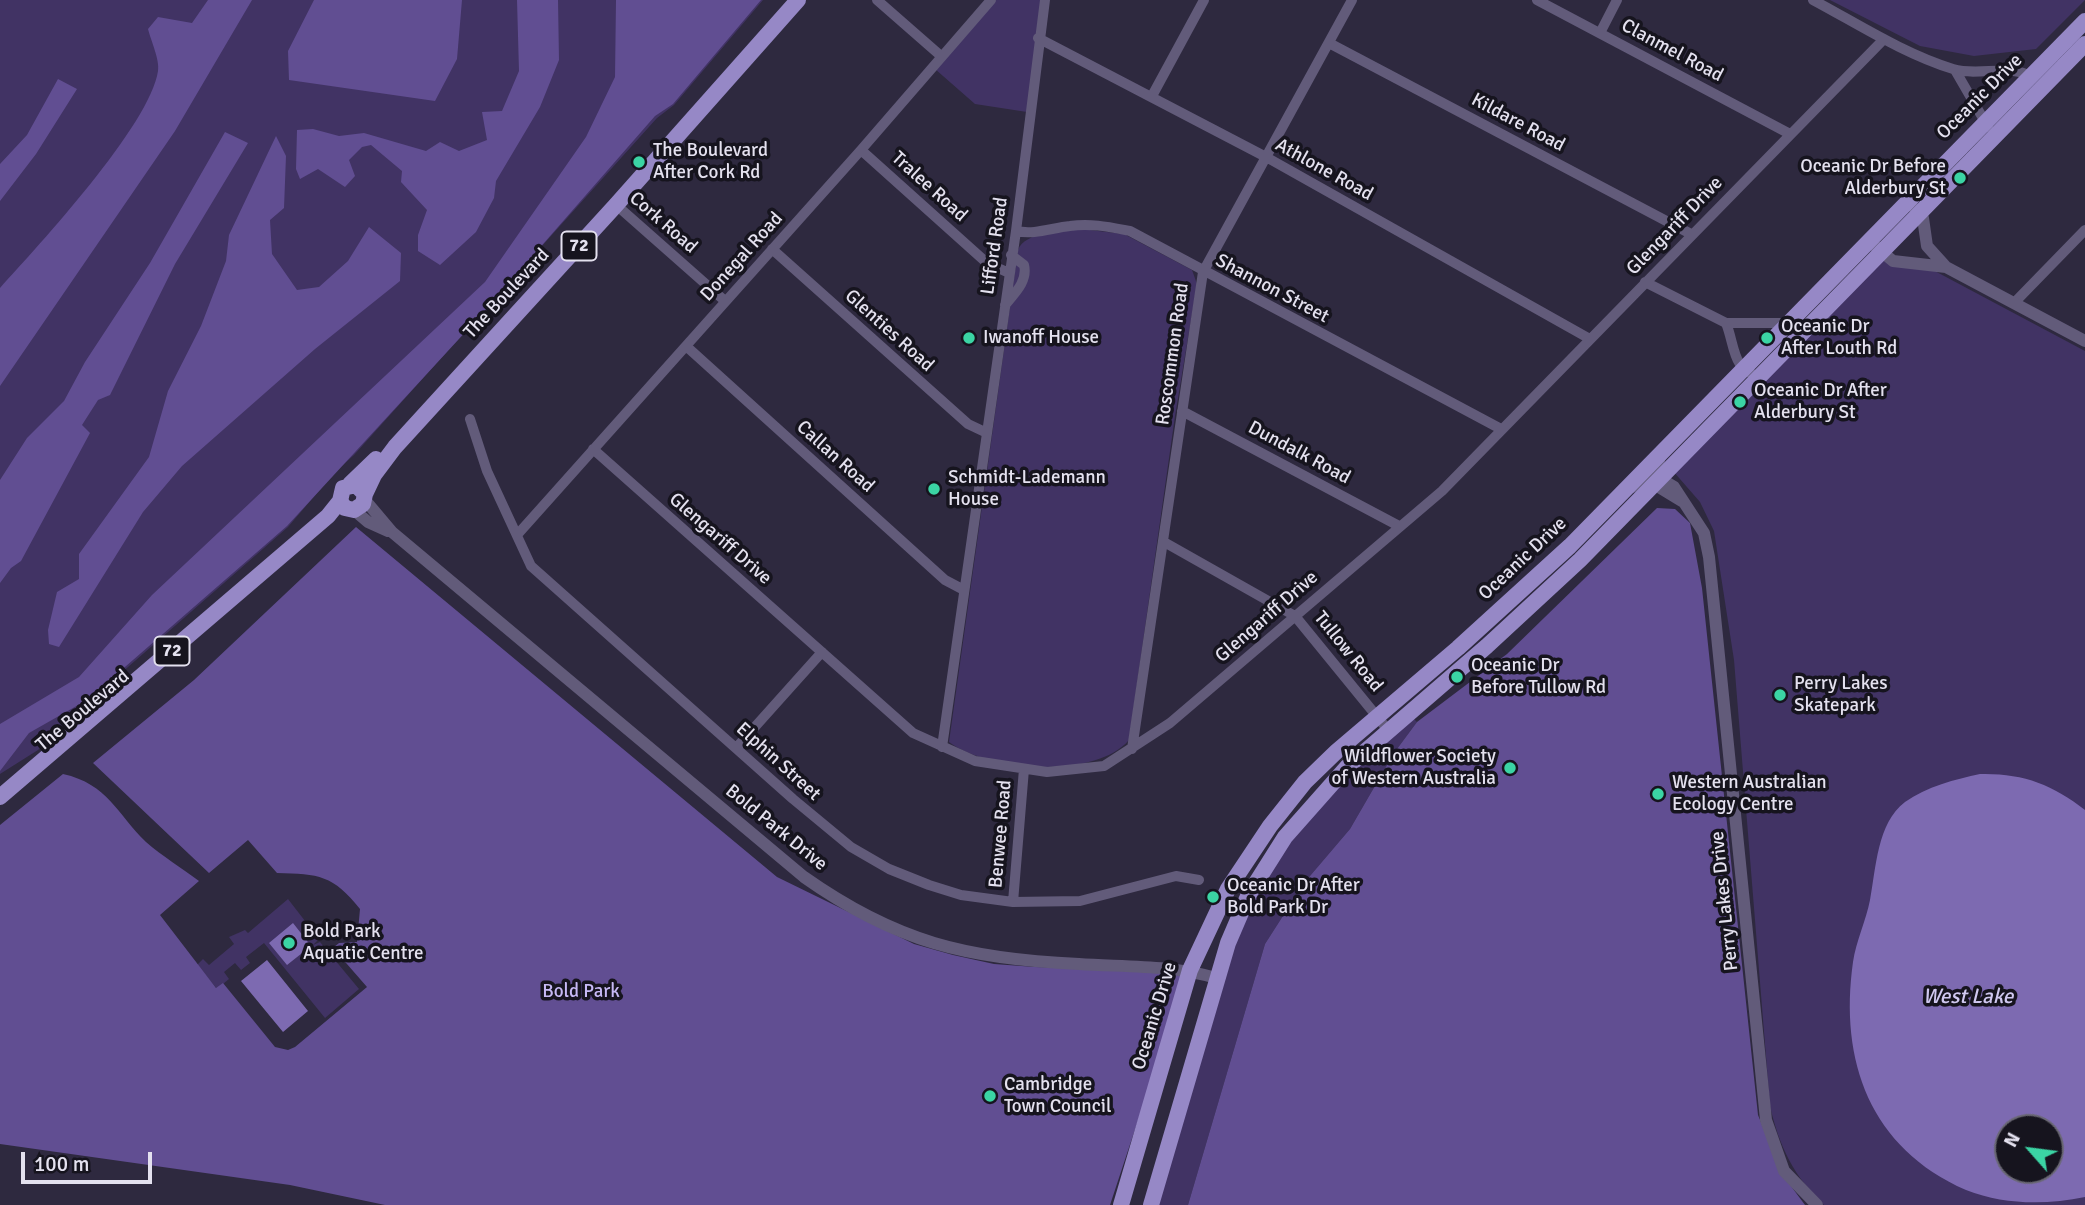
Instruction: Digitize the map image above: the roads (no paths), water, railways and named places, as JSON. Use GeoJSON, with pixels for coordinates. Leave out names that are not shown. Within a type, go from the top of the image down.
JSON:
{"type":"FeatureCollection","features":[{"type":"Feature","properties":{"kind":"main road","name":"The Boulevard"},"geometry":{"type":"LineString","coordinates":[[0,807],[133,696],[355,503],[395,447],[613,203],[787,0]]}},
{"type":"Feature","properties":{"kind":"main road","name":"The Boulevard"},"geometry":{"type":"LineString","coordinates":[[355,503],[340,492],[367,469],[798,0]]}},
{"type":"Feature","properties":{"kind":"main road","name":"Oceanic Drive"},"geometry":{"type":"LineString","coordinates":[[1151,1205],[1216,978],[1249,894],[1285,837],[1318,796],[1388,730],[1522,615],[1760,376],[1996,135],[2085,21]]}},
{"type":"Feature","properties":{"kind":"main road","name":"Oceanic Drive"},"geometry":{"type":"LineString","coordinates":[[1121,1205],[1190,970],[1215,914],[1249,854],[1305,782],[1531,583],[1983,123],[2085,44]]}},
{"type":"Feature","properties":{"kind":"main road","name":"The Boulevard"},"geometry":{"type":"LineString","coordinates":[[0,797],[318,525],[355,503]]}},
{"type":"Feature","properties":{"kind":"street"},"geometry":{"type":"LineString","coordinates":[[877,0],[941,56]]}},
{"type":"Feature","properties":{"kind":"street","name":"Donegal Road"},"geometry":{"type":"LineString","coordinates":[[517,534],[861,150],[990,0]]}},
{"type":"Feature","properties":{"kind":"street","name":"Lifford Road"},"geometry":{"type":"LineString","coordinates":[[942,747],[1016,231],[1038,38],[1045,0]]}},
{"type":"Feature","properties":{"kind":"street"},"geometry":{"type":"LineString","coordinates":[[1152,96],[1204,0]]}},
{"type":"Feature","properties":{"kind":"street","name":"Roscommon Road"},"geometry":{"type":"LineString","coordinates":[[1132,749],[1203,272],[1352,0]]}},
{"type":"Feature","properties":{"kind":"street","name":"Clanmel Road"},"geometry":{"type":"LineString","coordinates":[[1537,0],[1790,134]]}},
{"type":"Feature","properties":{"kind":"street"},"geometry":{"type":"LineString","coordinates":[[1600,33],[1617,0]]}},
{"type":"Feature","properties":{"kind":"street"},"geometry":{"type":"LineString","coordinates":[[1813,0],[1884,39],[1955,70],[2018,70],[2036,81]]}},
{"type":"Feature","properties":{"kind":"street","name":"Athlone Road"},"geometry":{"type":"LineString","coordinates":[[1038,38],[1266,157],[1590,339]]}},
{"type":"Feature","properties":{"kind":"street","name":"Glengariff Drive"},"geometry":{"type":"LineString","coordinates":[[593,449],[913,733],[975,761],[1047,772],[1104,766],[1170,723],[1443,491],[1884,39]]}},
{"type":"Feature","properties":{"kind":"street","name":"Kildare Road"},"geometry":{"type":"LineString","coordinates":[[1329,43],[1691,234]]}},
{"type":"Feature","properties":{"kind":"street"},"geometry":{"type":"LineString","coordinates":[[1955,70],[1983,123],[1996,135]]}},
{"type":"Feature","properties":{"kind":"street","name":"Tralee Road"},"geometry":{"type":"LineString","coordinates":[[861,150],[988,263],[1009,273]]}},
{"type":"Feature","properties":{"kind":"street","name":"Cork Road"},"geometry":{"type":"LineString","coordinates":[[613,203],[725,301]]}},
{"type":"Feature","properties":{"kind":"street"},"geometry":{"type":"LineString","coordinates":[[1904,204],[1919,213],[1927,246],[1946,267],[2085,341]]}},
{"type":"Feature","properties":{"kind":"street","name":"Shannon Street"},"geometry":{"type":"LineString","coordinates":[[1016,231],[1028,234],[1070,226],[1100,225],[1130,231],[1501,429]]}},
{"type":"Feature","properties":{"kind":"street"},"geometry":{"type":"LineString","coordinates":[[2014,303],[2085,230]]}},
{"type":"Feature","properties":{"kind":"street"},"geometry":{"type":"LineString","coordinates":[[1871,238],[1881,252],[1893,261],[1946,267]]}},
{"type":"Feature","properties":{"kind":"street","name":"Glenties Road"},"geometry":{"type":"LineString","coordinates":[[772,249],[968,424],[987,433]]}},
{"type":"Feature","properties":{"kind":"street"},"geometry":{"type":"LineString","coordinates":[[1004,306],[1025,274],[1024,265],[1011,256]]}},
{"type":"Feature","properties":{"kind":"street"},"geometry":{"type":"LineString","coordinates":[[1644,282],[1726,323],[1780,323],[1792,343]]}},
{"type":"Feature","properties":{"kind":"street"},"geometry":{"type":"LineString","coordinates":[[1726,323],[1737,364],[1743,370],[1760,376]]}},
{"type":"Feature","properties":{"kind":"street","name":"Callan Road"},"geometry":{"type":"LineString","coordinates":[[686,346],[945,580],[964,590]]}},
{"type":"Feature","properties":{"kind":"street","name":"Dundalk Road"},"geometry":{"type":"LineString","coordinates":[[1182,411],[1399,526]]}},
{"type":"Feature","properties":{"kind":"street","name":"Elphin Street"},"geometry":{"type":"LineString","coordinates":[[470,419],[488,471],[525,558],[539,575],[823,825],[871,859],[945,891],[1013,902],[1080,901],[1177,876],[1199,880]]}},
{"type":"Feature","properties":{"kind":"street"},"geometry":{"type":"LineString","coordinates":[[1617,497],[1642,480],[1659,478],[1657,469],[1661,452]]}},
{"type":"Feature","properties":{"kind":"street","name":"Perry Lakes Drive"},"geometry":{"type":"LineString","coordinates":[[1659,478],[1674,487],[1704,533],[1709,557],[1766,1121],[1784,1171],[1816,1205]]}},
{"type":"Feature","properties":{"kind":"street","name":"Bold Park Drive"},"geometry":{"type":"LineString","coordinates":[[355,503],[804,877],[839,902],[880,924],[935,945],[990,958],[1190,970],[1216,978]]}},
{"type":"Feature","properties":{"kind":"street","name":"Tullow Road"},"geometry":{"type":"LineString","coordinates":[[1164,542],[1295,616],[1388,730]]}},
{"type":"Feature","properties":{"kind":"street"},"geometry":{"type":"LineString","coordinates":[[736,748],[822,652]]}},
{"type":"Feature","properties":{"kind":"street","name":"Benwee Road"},"geometry":{"type":"LineString","coordinates":[[1013,902],[1024,769]]}},
{"type":"Feature","properties":{"kind":"water","name":"West Lake"},"geometry":{"type":"Polygon","coordinates":[[[1980,774],[2023,778],[2061,793],[2085,810],[2085,1197],[2040,1202],[1995,1199],[1966,1190],[1933,1172],[1906,1151],[1884,1126],[1868,1097],[1857,1067],[1851,1033],[1853,962],[1868,908],[1883,834],[1896,811],[1905,802],[1951,781],[1980,774]]]}},
{"type":"Feature","properties":{"kind":"water"},"geometry":{"type":"Polygon","coordinates":[[[293,923],[311,946],[287,965],[269,943],[293,923]]]}},
{"type":"Feature","properties":{"kind":"water"},"geometry":{"type":"Polygon","coordinates":[[[267,960],[308,1011],[283,1032],[241,981],[267,960]]]}},
{"type":"Feature","properties":{"kind":"place","name":"The Boulevard After Cork Rd"},"geometry":{"type":"Point","coordinates":[639,162]}},
{"type":"Feature","properties":{"kind":"place","name":"Oceanic Dr Before Alderbury St"},"geometry":{"type":"Point","coordinates":[1960,178]}},
{"type":"Feature","properties":{"kind":"place","name":"Iwanoff House"},"geometry":{"type":"Point","coordinates":[969,338]}},
{"type":"Feature","properties":{"kind":"place","name":"Oceanic Dr After Louth Rd"},"geometry":{"type":"Point","coordinates":[1767,338]}},
{"type":"Feature","properties":{"kind":"place","name":"Oceanic Dr After Alderbury St"},"geometry":{"type":"Point","coordinates":[1740,402]}},
{"type":"Feature","properties":{"kind":"place","name":"Schmidt-Lademann House"},"geometry":{"type":"Point","coordinates":[934,489]}},
{"type":"Feature","properties":{"kind":"place","name":"Oceanic Dr Before Tullow Rd"},"geometry":{"type":"Point","coordinates":[1457,677]}},
{"type":"Feature","properties":{"kind":"place","name":"Perry Lakes Skatepark"},"geometry":{"type":"Point","coordinates":[1780,695]}},
{"type":"Feature","properties":{"kind":"place","name":"Wildflower Society of Western Australia"},"geometry":{"type":"Point","coordinates":[1510,768]}},
{"type":"Feature","properties":{"kind":"place","name":"Western Australian Ecology Centre"},"geometry":{"type":"Point","coordinates":[1658,794]}},
{"type":"Feature","properties":{"kind":"place","name":"Oceanic Dr After Bold Park Dr"},"geometry":{"type":"Point","coordinates":[1213,897]}},
{"type":"Feature","properties":{"kind":"place","name":"Bold Park Aquatic Centre"},"geometry":{"type":"Point","coordinates":[289,943]}},
{"type":"Feature","properties":{"kind":"place","name":"Cambridge Town Council"},"geometry":{"type":"Point","coordinates":[990,1096]}},
{"type":"Feature","properties":{"kind":"park label","name":"Bold Park"},"geometry":{"type":"Point","coordinates":[581,992]}}]}
